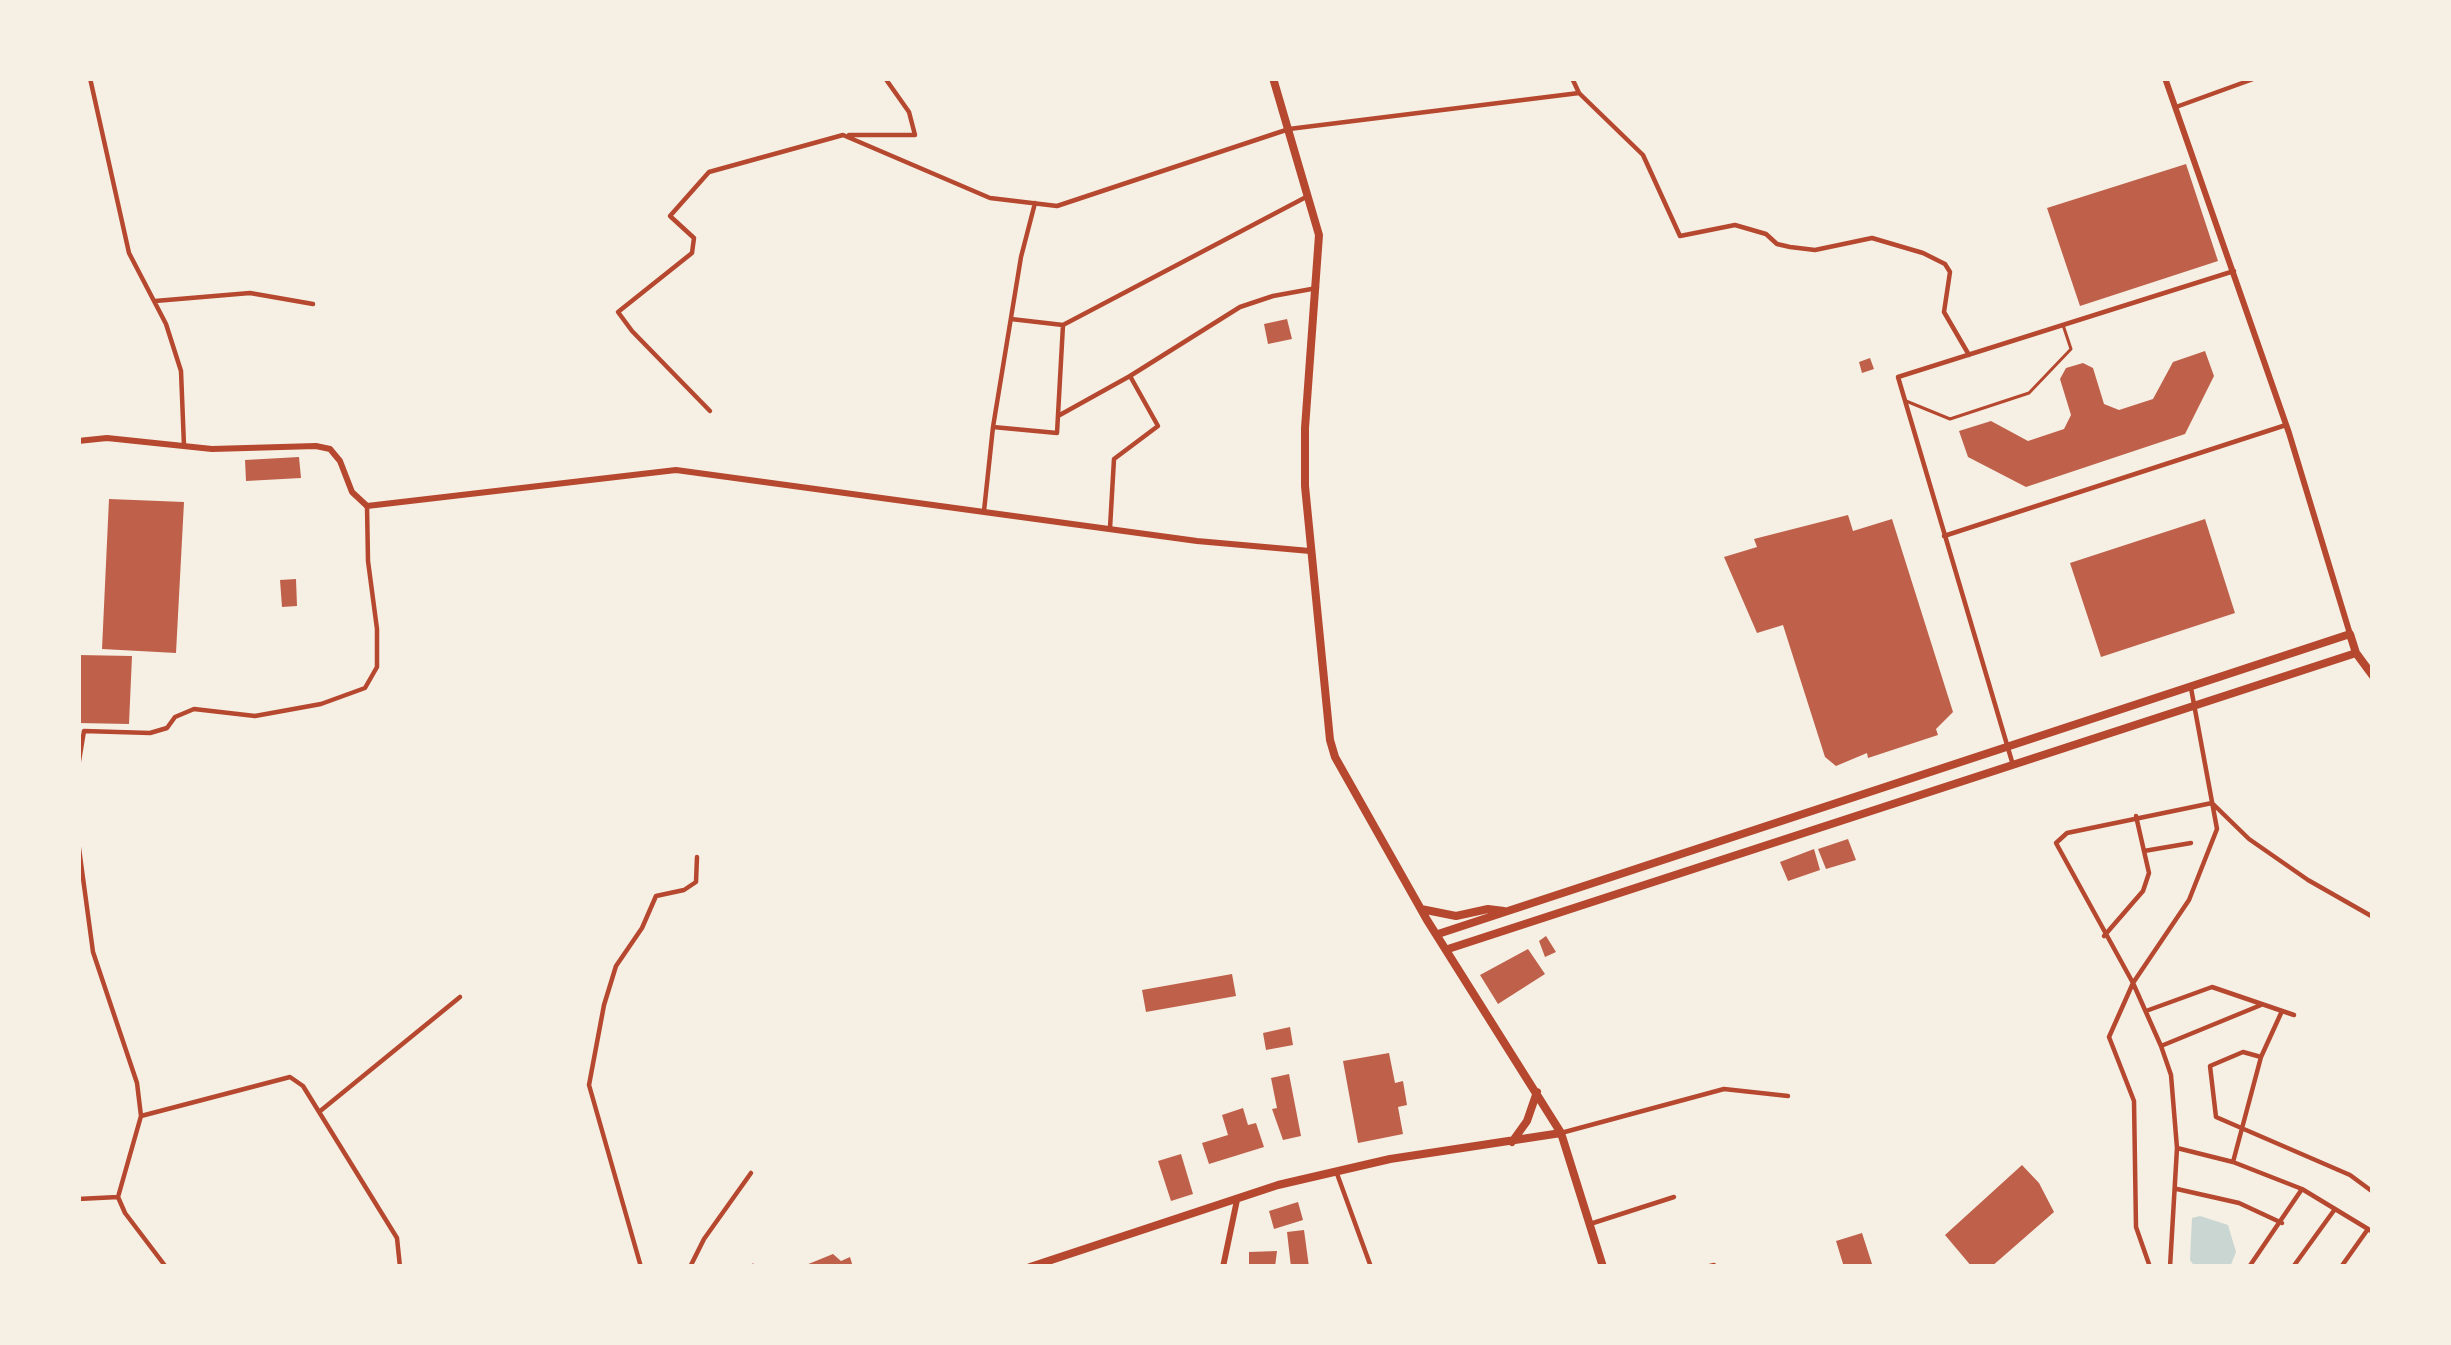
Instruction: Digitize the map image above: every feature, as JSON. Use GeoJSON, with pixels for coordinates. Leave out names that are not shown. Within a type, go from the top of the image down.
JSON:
{"type":"FeatureCollection","features":[{"type":"Feature","properties":{"kind":"main road"},"geometry":{"type":"LineString","coordinates":[[1273,78],[1319,235],[1305,486],[1325,706],[1335,758],[1421,909],[1561,1133],[1603,1267]]}},
{"type":"Feature","properties":{"kind":"main road"},"geometry":{"type":"LineString","coordinates":[[1438,934],[2350,634],[2356,653],[2373,676]]}},
{"type":"Feature","properties":{"kind":"main road"},"geometry":{"type":"LineString","coordinates":[[1448,949],[2356,653]]}},
{"type":"Feature","properties":{"kind":"main road"},"geometry":{"type":"LineString","coordinates":[[2032,739],[2037,757]]}},
{"type":"Feature","properties":{"kind":"main road"},"geometry":{"type":"LineString","coordinates":[[1671,857],[1678,873]]}},
{"type":"Feature","properties":{"kind":"main road"},"geometry":{"type":"LineString","coordinates":[[1421,909],[1456,916],[1488,909],[1506,911]]}},
{"type":"Feature","properties":{"kind":"main road"},"geometry":{"type":"LineString","coordinates":[[1512,1142],[1528,1119],[1538,1090]]}},
{"type":"Feature","properties":{"kind":"main road"},"geometry":{"type":"LineString","coordinates":[[1030,1267],[1237,1198],[1336,1171],[1561,1133]]}},
{"type":"Feature","properties":{"kind":"street"},"geometry":{"type":"LineString","coordinates":[[90,78],[129,253],[166,324],[181,371],[184,446]]}},
{"type":"Feature","properties":{"kind":"street"},"geometry":{"type":"LineString","coordinates":[[710,411],[618,312],[692,253],[694,238],[670,216],[709,172],[843,135],[915,135],[909,112],[885,78]]}},
{"type":"Feature","properties":{"kind":"street"},"geometry":{"type":"LineString","coordinates":[[1572,78],[1579,93],[1643,155],[1680,236],[1735,225],[1790,247],[1815,250],[1873,238],[1923,253],[1945,264],[1950,272],[1944,312],[1970,355]]}},
{"type":"Feature","properties":{"kind":"street"},"geometry":{"type":"LineString","coordinates":[[2165,78],[2286,425],[2350,634]]}},
{"type":"Feature","properties":{"kind":"street"},"geometry":{"type":"LineString","coordinates":[[2176,107],[2256,78]]}},
{"type":"Feature","properties":{"kind":"street"},"geometry":{"type":"LineString","coordinates":[[843,135],[990,198],[1057,206],[1289,130],[1579,93]]}},
{"type":"Feature","properties":{"kind":"street"},"geometry":{"type":"LineString","coordinates":[[1011,319],[1063,325],[1308,196]]}},
{"type":"Feature","properties":{"kind":"street"},"geometry":{"type":"LineString","coordinates":[[983,512],[1011,319],[1035,203]]}},
{"type":"Feature","properties":{"kind":"street"},"geometry":{"type":"LineString","coordinates":[[2013,765],[1898,377],[2234,272]]}},
{"type":"Feature","properties":{"kind":"street"},"geometry":{"type":"LineString","coordinates":[[1058,416],[1240,307],[1318,288]]}},
{"type":"Feature","properties":{"kind":"street"},"geometry":{"type":"LineString","coordinates":[[154,301],[250,293],[313,304]]}},
{"type":"Feature","properties":{"kind":"street"},"geometry":{"type":"LineString","coordinates":[[993,428],[1057,433],[1063,325]]}},
{"type":"Feature","properties":{"kind":"street"},"geometry":{"type":"LineString","coordinates":[[1110,527],[1114,458],[1158,425],[1130,376]]}},
{"type":"Feature","properties":{"kind":"street"},"geometry":{"type":"LineString","coordinates":[[1944,536],[2286,425]]}},
{"type":"Feature","properties":{"kind":"street"},"geometry":{"type":"LineString","coordinates":[[78,440],[226,449],[296,445],[330,449],[352,493],[367,506],[377,629],[377,667],[365,688],[321,704],[255,716],[194,709],[150,734],[84,731],[78,767]]}},
{"type":"Feature","properties":{"kind":"street"},"geometry":{"type":"LineString","coordinates":[[367,506],[656,469],[1311,551]]}},
{"type":"Feature","properties":{"kind":"street"},"geometry":{"type":"LineString","coordinates":[[2150,1267],[2136,1227],[2134,1101],[2109,1037],[2116,1012],[2189,900],[2217,829],[2192,688]]}},
{"type":"Feature","properties":{"kind":"street"},"geometry":{"type":"LineString","coordinates":[[2170,1267],[2177,1148],[2171,1075],[2133,983],[2056,843],[2067,833],[2212,803]]}},
{"type":"Feature","properties":{"kind":"street"},"geometry":{"type":"LineString","coordinates":[[2212,803],[2249,838],[2308,880],[2373,917]]}},
{"type":"Feature","properties":{"kind":"street"},"geometry":{"type":"LineString","coordinates":[[2104,936],[2143,891],[2149,873],[2136,816]]}},
{"type":"Feature","properties":{"kind":"street"},"geometry":{"type":"LineString","coordinates":[[78,841],[93,952],[137,1083],[141,1116],[118,1197],[166,1267]]}},
{"type":"Feature","properties":{"kind":"street"},"geometry":{"type":"LineString","coordinates":[[2144,851],[2192,843]]}},
{"type":"Feature","properties":{"kind":"street"},"geometry":{"type":"LineString","coordinates":[[641,1267],[589,1085],[616,966],[642,928],[656,896],[696,883],[697,857]]}},
{"type":"Feature","properties":{"kind":"street"},"geometry":{"type":"LineString","coordinates":[[2146,1011],[2205,987],[2294,1015]]}},
{"type":"Feature","properties":{"kind":"street"},"geometry":{"type":"LineString","coordinates":[[319,1112],[460,997]]}},
{"type":"Feature","properties":{"kind":"street"},"geometry":{"type":"LineString","coordinates":[[2161,1046],[2263,1004]]}},
{"type":"Feature","properties":{"kind":"street"},"geometry":{"type":"LineString","coordinates":[[2233,1162],[2261,1057],[2282,1011]]}},
{"type":"Feature","properties":{"kind":"street"},"geometry":{"type":"LineString","coordinates":[[2261,1057],[2243,1052],[2210,1066],[2216,1117],[2350,1174],[2373,1192]]}},
{"type":"Feature","properties":{"kind":"street"},"geometry":{"type":"LineString","coordinates":[[141,1116],[290,1077],[303,1086],[397,1238],[400,1267]]}},
{"type":"Feature","properties":{"kind":"street"},"geometry":{"type":"LineString","coordinates":[[1561,1133],[1724,1089],[1788,1096]]}},
{"type":"Feature","properties":{"kind":"street"},"geometry":{"type":"LineString","coordinates":[[2177,1148],[2233,1162],[2302,1189],[2371,1230],[2341,1267]]}},
{"type":"Feature","properties":{"kind":"street"},"geometry":{"type":"LineString","coordinates":[[1336,1171],[1371,1267]]}},
{"type":"Feature","properties":{"kind":"street"},"geometry":{"type":"LineString","coordinates":[[690,1267],[751,1173]]}},
{"type":"Feature","properties":{"kind":"street"},"geometry":{"type":"LineString","coordinates":[[2176,1189],[2239,1203],[2282,1223]]}},
{"type":"Feature","properties":{"kind":"street"},"geometry":{"type":"LineString","coordinates":[[2249,1267],[2302,1189]]}},
{"type":"Feature","properties":{"kind":"street"},"geometry":{"type":"LineString","coordinates":[[78,1199],[118,1197]]}},
{"type":"Feature","properties":{"kind":"street"},"geometry":{"type":"LineString","coordinates":[[1590,1224],[1674,1197]]}},
{"type":"Feature","properties":{"kind":"street"},"geometry":{"type":"LineString","coordinates":[[1223,1267],[1237,1198]]}},
{"type":"Feature","properties":{"kind":"street"},"geometry":{"type":"LineString","coordinates":[[2293,1267],[2335,1209]]}},
{"type":"Feature","properties":{"kind":"street"},"geometry":{"type":"LineString","coordinates":[[1706,1267],[1714,1265]]}},
{"type":"Feature","properties":{"kind":"lane"},"geometry":{"type":"LineString","coordinates":[[1905,400],[1950,418],[2029,394],[2071,350],[2063,325]]}},
{"type":"Feature","properties":{"kind":"shaded area"},"geometry":{"type":"Polygon","coordinates":[[[2192,1218],[2228,1225],[2236,1252],[2230,1267],[2195,1267],[2190,1260],[2192,1218]]]}},
{"type":"Feature","properties":{"kind":"building"},"geometry":{"type":"Polygon","coordinates":[[[2186,164],[2218,261],[2080,306],[2047,208],[2186,164]]]}},
{"type":"Feature","properties":{"kind":"building"},"geometry":{"type":"Polygon","coordinates":[[[1287,319],[1292,339],[1268,344],[1264,324],[1287,319]]]}},
{"type":"Feature","properties":{"kind":"building"},"geometry":{"type":"Polygon","coordinates":[[[2205,351],[2214,376],[2185,434],[2026,487],[1968,457],[1959,431],[1991,421],[2028,441],[2064,429],[2071,415],[2060,379],[2066,368],[2083,363],[2093,368],[2104,404],[2119,410],[2153,399],[2173,362],[2205,351]]]}},
{"type":"Feature","properties":{"kind":"building"},"geometry":{"type":"Polygon","coordinates":[[[1870,358],[1874,369],[1862,373],[1859,362],[1870,358]]]}},
{"type":"Feature","properties":{"kind":"building"},"geometry":{"type":"Polygon","coordinates":[[[299,457],[301,478],[246,481],[245,460],[299,457]]]}},
{"type":"Feature","properties":{"kind":"building"},"geometry":{"type":"Polygon","coordinates":[[[109,499],[184,502],[176,653],[102,649],[109,499]]]}},
{"type":"Feature","properties":{"kind":"building"},"geometry":{"type":"Polygon","coordinates":[[[1848,515],[1853,531],[1892,519],[1953,712],[1936,729],[1938,735],[1836,766],[1825,757],[1783,625],[1757,633],[1724,557],[1757,547],[1754,539],[1848,515]]]}},
{"type":"Feature","properties":{"kind":"building"},"geometry":{"type":"Polygon","coordinates":[[[2205,519],[2235,613],[2101,657],[2070,563],[2205,519]]]}},
{"type":"Feature","properties":{"kind":"building"},"geometry":{"type":"Polygon","coordinates":[[[296,579],[297,606],[282,607],[280,580],[296,579]]]}},
{"type":"Feature","properties":{"kind":"building"},"geometry":{"type":"Polygon","coordinates":[[[78,655],[132,656],[129,724],[78,723],[78,655]]]}},
{"type":"Feature","properties":{"kind":"building"},"geometry":{"type":"Polygon","coordinates":[[[1848,839],[1856,860],[1826,869],[1818,849],[1848,839]]]}},
{"type":"Feature","properties":{"kind":"building"},"geometry":{"type":"Polygon","coordinates":[[[1814,849],[1820,870],[1788,881],[1780,862],[1814,849]]]}},
{"type":"Feature","properties":{"kind":"building"},"geometry":{"type":"Polygon","coordinates":[[[1546,936],[1556,952],[1545,957],[1539,941],[1546,936]]]}},
{"type":"Feature","properties":{"kind":"building"},"geometry":{"type":"Polygon","coordinates":[[[1528,949],[1545,974],[1498,1004],[1480,975],[1528,949]]]}},
{"type":"Feature","properties":{"kind":"building"},"geometry":{"type":"Polygon","coordinates":[[[1232,974],[1236,996],[1146,1012],[1142,990],[1232,974]]]}},
{"type":"Feature","properties":{"kind":"building"},"geometry":{"type":"Polygon","coordinates":[[[1290,1027],[1293,1045],[1266,1050],[1263,1033],[1290,1027]]]}},
{"type":"Feature","properties":{"kind":"building"},"geometry":{"type":"Polygon","coordinates":[[[1389,1053],[1395,1083],[1403,1081],[1407,1105],[1398,1107],[1403,1134],[1358,1143],[1343,1061],[1389,1053]]]}},
{"type":"Feature","properties":{"kind":"building"},"geometry":{"type":"Polygon","coordinates":[[[1289,1074],[1301,1136],[1283,1140],[1272,1109],[1277,1108],[1271,1078],[1289,1074]]]}},
{"type":"Feature","properties":{"kind":"building"},"geometry":{"type":"Polygon","coordinates":[[[1243,1108],[1248,1125],[1256,1123],[1264,1147],[1209,1164],[1202,1143],[1228,1135],[1222,1115],[1243,1108]]]}},
{"type":"Feature","properties":{"kind":"building"},"geometry":{"type":"Polygon","coordinates":[[[1181,1154],[1193,1194],[1171,1201],[1158,1161],[1181,1154]]]}},
{"type":"Feature","properties":{"kind":"building"},"geometry":{"type":"Polygon","coordinates":[[[2022,1165],[2039,1183],[2054,1212],[1991,1267],[1972,1267],[1945,1235],[2022,1165]]]}},
{"type":"Feature","properties":{"kind":"building"},"geometry":{"type":"Polygon","coordinates":[[[1298,1202],[1303,1220],[1274,1229],[1269,1211],[1298,1202]]]}},
{"type":"Feature","properties":{"kind":"building"},"geometry":{"type":"Polygon","coordinates":[[[1304,1230],[1309,1267],[1291,1267],[1287,1232],[1304,1230]]]}},
{"type":"Feature","properties":{"kind":"building"},"geometry":{"type":"Polygon","coordinates":[[[1862,1233],[1873,1267],[1844,1267],[1836,1241],[1862,1233]]]}},
{"type":"Feature","properties":{"kind":"building"},"geometry":{"type":"Polygon","coordinates":[[[1277,1251],[1275,1267],[1249,1267],[1249,1252],[1277,1251]]]}},
{"type":"Feature","properties":{"kind":"building"},"geometry":{"type":"Polygon","coordinates":[[[833,1254],[841,1261],[850,1257],[853,1267],[801,1267],[833,1254]]]}}]}
